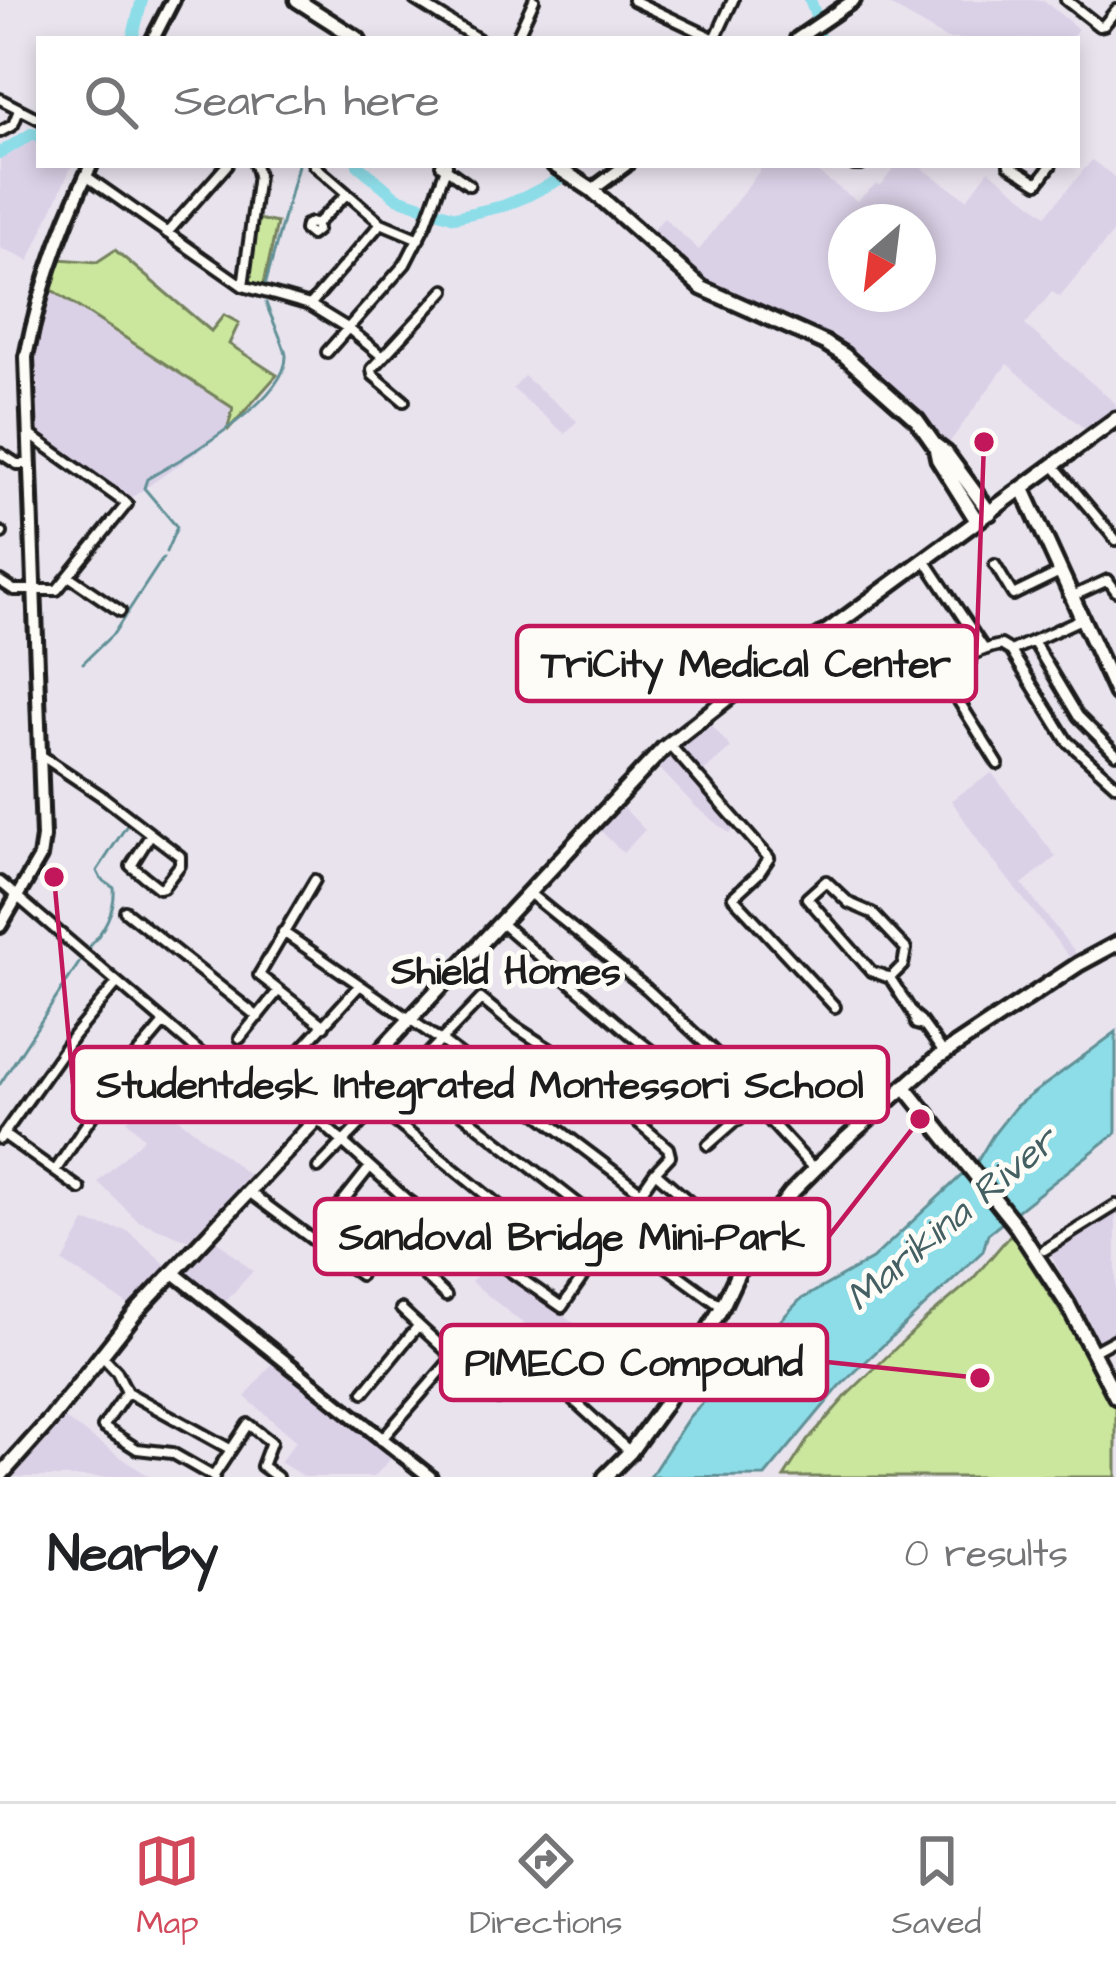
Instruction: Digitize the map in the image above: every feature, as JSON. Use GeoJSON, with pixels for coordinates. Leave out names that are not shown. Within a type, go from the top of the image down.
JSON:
{"type":"FeatureCollection","features":[{"type":"Feature","properties":{"kind":"main road"},"geometry":{"type":"LineString","coordinates":[[297,0],[353,36]]}},
{"type":"Feature","properties":{"kind":"main road"},"geometry":{"type":"LineString","coordinates":[[560,169],[592,190],[703,288],[844,355],[917,420],[990,513]]}},
{"type":"Feature","properties":{"kind":"main road"},"geometry":{"type":"LineString","coordinates":[[0,1476],[173,1273],[670,744],[743,685],[829,630],[1116,419]]}},
{"type":"Feature","properties":{"kind":"main road"},"geometry":{"type":"LineString","coordinates":[[934,444],[938,459],[977,521]]}},
{"type":"Feature","properties":{"kind":"main road"},"geometry":{"type":"LineString","coordinates":[[1023,488],[1116,693]]}},
{"type":"Feature","properties":{"kind":"main road"},"geometry":{"type":"LineString","coordinates":[[605,1477],[668,1400],[763,1226],[814,1169],[944,1053],[1116,944]]}},
{"type":"Feature","properties":{"kind":"main road"},"geometry":{"type":"LineString","coordinates":[[905,1088],[1017,1227],[1068,1305],[1116,1396]]}},
{"type":"Feature","properties":{"kind":"street"},"geometry":{"type":"LineString","coordinates":[[155,36],[173,0]]}},
{"type":"Feature","properties":{"kind":"street"},"geometry":{"type":"LineString","coordinates":[[416,0],[473,36]]}},
{"type":"Feature","properties":{"kind":"street"},"geometry":{"type":"LineString","coordinates":[[633,0],[709,36]]}},
{"type":"Feature","properties":{"kind":"street"},"geometry":{"type":"LineString","coordinates":[[716,36],[733,0]]}},
{"type":"Feature","properties":{"kind":"street"},"geometry":{"type":"LineString","coordinates":[[801,36],[854,0]]}},
{"type":"Feature","properties":{"kind":"street"},"geometry":{"type":"LineString","coordinates":[[1066,0],[1099,26],[1116,10]]}},
{"type":"Feature","properties":{"kind":"street"},"geometry":{"type":"LineString","coordinates":[[517,36],[530,4]]}},
{"type":"Feature","properties":{"kind":"street"},"geometry":{"type":"LineString","coordinates":[[0,99],[36,117]]}},
{"type":"Feature","properties":{"kind":"street"},"geometry":{"type":"LineString","coordinates":[[0,132],[13,125],[19,110]]}},
{"type":"Feature","properties":{"kind":"street"},"geometry":{"type":"LineString","coordinates":[[167,233],[224,168]]}},
{"type":"Feature","properties":{"kind":"street"},"geometry":{"type":"LineString","coordinates":[[242,286],[256,168]]}},
{"type":"Feature","properties":{"kind":"street"},"geometry":{"type":"LineString","coordinates":[[317,168],[381,223],[418,239]]}},
{"type":"Feature","properties":{"kind":"street"},"geometry":{"type":"LineString","coordinates":[[327,352],[405,264],[443,168]]}},
{"type":"Feature","properties":{"kind":"street"},"geometry":{"type":"LineString","coordinates":[[447,168],[469,185]]}},
{"type":"Feature","properties":{"kind":"street"},"geometry":{"type":"LineString","coordinates":[[592,190],[622,168]]}},
{"type":"Feature","properties":{"kind":"street"},"geometry":{"type":"LineString","coordinates":[[1014,168],[1038,183],[1049,168]]}},
{"type":"Feature","properties":{"kind":"street"},"geometry":{"type":"LineString","coordinates":[[0,926],[40,857],[43,837],[26,357],[64,228],[88,170],[242,286],[310,305],[383,357]]}},
{"type":"Feature","properties":{"kind":"street"},"geometry":{"type":"LineString","coordinates":[[315,225],[346,195]]}},
{"type":"Feature","properties":{"kind":"street"},"geometry":{"type":"LineString","coordinates":[[310,305],[381,223]]}},
{"type":"Feature","properties":{"kind":"street"},"geometry":{"type":"LineString","coordinates":[[404,401],[371,372],[445,290]]}},
{"type":"Feature","properties":{"kind":"street"},"geometry":{"type":"LineString","coordinates":[[0,581],[14,590],[57,590],[127,505],[29,434]]}},
{"type":"Feature","properties":{"kind":"street"},"geometry":{"type":"LineString","coordinates":[[0,453],[16,464],[30,464]]}},
{"type":"Feature","properties":{"kind":"street"},"geometry":{"type":"LineString","coordinates":[[1054,466],[1116,540]]}},
{"type":"Feature","properties":{"kind":"street"},"geometry":{"type":"LineString","coordinates":[[923,558],[984,649]]}},
{"type":"Feature","properties":{"kind":"street"},"geometry":{"type":"LineString","coordinates":[[995,565],[1015,596],[1062,571]]}},
{"type":"Feature","properties":{"kind":"street"},"geometry":{"type":"LineString","coordinates":[[70,577],[120,611]]}},
{"type":"Feature","properties":{"kind":"street"},"geometry":{"type":"LineString","coordinates":[[1073,596],[1108,580],[1116,591]]}},
{"type":"Feature","properties":{"kind":"street"},"geometry":{"type":"LineString","coordinates":[[1009,650],[1083,618]]}},
{"type":"Feature","properties":{"kind":"street"},"geometry":{"type":"LineString","coordinates":[[1033,641],[1078,716],[1116,754]]}},
{"type":"Feature","properties":{"kind":"street"},"geometry":{"type":"LineString","coordinates":[[998,764],[945,679],[949,671],[984,649],[1001,645],[1009,650],[1067,741],[1116,785]]}},
{"type":"Feature","properties":{"kind":"street"},"geometry":{"type":"LineString","coordinates":[[670,744],[769,858],[733,896],[835,1007]]}},
{"type":"Feature","properties":{"kind":"street"},"geometry":{"type":"LineString","coordinates":[[40,755],[103,796],[152,834],[180,856],[180,865],[159,888],[130,866],[152,834]]}},
{"type":"Feature","properties":{"kind":"street"},"geometry":{"type":"LineString","coordinates":[[315,880],[259,971],[260,978],[324,1026]]}},
{"type":"Feature","properties":{"kind":"street"},"geometry":{"type":"LineString","coordinates":[[890,978],[903,965],[906,949],[872,913],[850,903],[826,881],[807,898],[871,971],[890,978],[916,1024],[944,1053]]}},
{"type":"Feature","properties":{"kind":"street"},"geometry":{"type":"LineString","coordinates":[[0,883],[209,1059],[256,1066],[275,1078],[317,1118],[344,1142],[370,1167],[407,1200],[562,1307],[670,1152],[562,1057],[481,999],[409,1072],[344,1142],[318,1168]]}},
{"type":"Feature","properties":{"kind":"street"},"geometry":{"type":"LineString","coordinates":[[529,893],[647,989],[752,1087],[758,1108],[814,1169]]}},
{"type":"Feature","properties":{"kind":"street"},"geometry":{"type":"LineString","coordinates":[[125,911],[258,1017]]}},
{"type":"Feature","properties":{"kind":"street"},"geometry":{"type":"LineString","coordinates":[[501,923],[739,1120]]}},
{"type":"Feature","properties":{"kind":"street"},"geometry":{"type":"LineString","coordinates":[[283,932],[440,1040],[641,1192]]}},
{"type":"Feature","properties":{"kind":"street"},"geometry":{"type":"LineString","coordinates":[[80,1189],[2,1136],[117,983]]}},
{"type":"Feature","properties":{"kind":"street"},"geometry":{"type":"LineString","coordinates":[[275,1078],[360,985]]}},
{"type":"Feature","properties":{"kind":"street"},"geometry":{"type":"LineString","coordinates":[[240,1038],[278,991]]}},
{"type":"Feature","properties":{"kind":"street"},"geometry":{"type":"LineString","coordinates":[[55,1171],[119,1076],[164,1023]]}},
{"type":"Feature","properties":{"kind":"street"},"geometry":{"type":"LineString","coordinates":[[409,1072],[613,1231],[722,1306]]}},
{"type":"Feature","properties":{"kind":"street"},"geometry":{"type":"LineString","coordinates":[[708,1145],[758,1101]]}},
{"type":"Feature","properties":{"kind":"street"},"geometry":{"type":"LineString","coordinates":[[377,1107],[583,1273]]}},
{"type":"Feature","properties":{"kind":"street"},"geometry":{"type":"LineString","coordinates":[[336,1210],[370,1167]]}},
{"type":"Feature","properties":{"kind":"street"},"geometry":{"type":"LineString","coordinates":[[655,1172],[699,1210]]}},
{"type":"Feature","properties":{"kind":"street"},"geometry":{"type":"LineString","coordinates":[[249,1192],[360,1275]]}},
{"type":"Feature","properties":{"kind":"street"},"geometry":{"type":"LineString","coordinates":[[379,1232],[407,1200]]}},
{"type":"Feature","properties":{"kind":"street"},"geometry":{"type":"LineString","coordinates":[[1044,1250],[1116,1205]]}},
{"type":"Feature","properties":{"kind":"street"},"geometry":{"type":"LineString","coordinates":[[362,1217],[446,1296]]}},
{"type":"Feature","properties":{"kind":"street"},"geometry":{"type":"LineString","coordinates":[[173,1273],[430,1477]]}},
{"type":"Feature","properties":{"kind":"street"},"geometry":{"type":"LineString","coordinates":[[401,1309],[498,1399],[531,1361],[630,1452]]}},
{"type":"Feature","properties":{"kind":"street"},"geometry":{"type":"LineString","coordinates":[[364,1392],[418,1326]]}},
{"type":"Feature","properties":{"kind":"street"},"geometry":{"type":"LineString","coordinates":[[1093,1352],[1116,1339]]}},
{"type":"Feature","properties":{"kind":"street"},"geometry":{"type":"LineString","coordinates":[[100,1355],[128,1392],[230,1449]]}},
{"type":"Feature","properties":{"kind":"street"},"geometry":{"type":"LineString","coordinates":[[381,1441],[453,1357]]}},
{"type":"Feature","properties":{"kind":"street"},"geometry":{"type":"LineString","coordinates":[[128,1392],[104,1427],[137,1449],[172,1453],[214,1477],[250,1424],[271,1442],[262,1466],[277,1477]]}},
{"type":"Feature","properties":{"kind":"street"},"geometry":{"type":"LineString","coordinates":[[406,1477],[415,1467]]}},
{"type":"Feature","properties":{"kind":"shaded area"},"geometry":{"type":"Polygon","coordinates":[[[881,0],[1043,0],[1078,29],[1072,36],[942,36],[881,0]]]}},
{"type":"Feature","properties":{"kind":"shaded area"},"geometry":{"type":"Polygon","coordinates":[[[24,133],[36,133],[36,168],[71,168],[29,261],[0,248],[0,151],[24,133]]]}},
{"type":"Feature","properties":{"kind":"shaded area"},"geometry":{"type":"Polygon","coordinates":[[[1092,160],[1116,178],[1116,229],[1060,297],[1052,292],[1025,325],[1116,404],[1116,413],[1087,431],[1007,364],[949,443],[842,345],[708,285],[650,233],[664,218],[699,250],[762,168],[811,168],[857,201],[876,184],[881,185],[895,168],[921,168],[967,199],[989,170],[1046,215],[1092,160]]]}},
{"type":"Feature","properties":{"kind":"shaded area"},"geometry":{"type":"Polygon","coordinates":[[[52,290],[234,408],[227,431],[127,501],[34,435],[34,353],[52,290]]]}},
{"type":"Feature","properties":{"kind":"shaded area"},"geometry":{"type":"Polygon","coordinates":[[[524,376],[577,421],[565,434],[513,389],[524,376]]]}},
{"type":"Feature","properties":{"kind":"shaded area"},"geometry":{"type":"Polygon","coordinates":[[[710,723],[731,748],[700,775],[678,749],[710,723]]]}},
{"type":"Feature","properties":{"kind":"shaded area"},"geometry":{"type":"Polygon","coordinates":[[[674,754],[736,827],[729,833],[658,767],[674,754]]]}},
{"type":"Feature","properties":{"kind":"shaded area"},"geometry":{"type":"Polygon","coordinates":[[[992,773],[1056,857],[1022,884],[1080,959],[1074,963],[951,800],[992,773]]]}},
{"type":"Feature","properties":{"kind":"shaded area"},"geometry":{"type":"Polygon","coordinates":[[[620,804],[645,830],[623,853],[597,827],[620,804]]]}},
{"type":"Feature","properties":{"kind":"shaded area"},"geometry":{"type":"Polygon","coordinates":[[[148,1094],[249,1175],[191,1241],[138,1221],[98,1182],[144,1138],[127,1121],[148,1094]]]}},
{"type":"Feature","properties":{"kind":"shaded area"},"geometry":{"type":"Polygon","coordinates":[[[1116,1210],[1116,1335],[1099,1343],[1049,1252],[1116,1210]]]}},
{"type":"Feature","properties":{"kind":"shaded area"},"geometry":{"type":"Polygon","coordinates":[[[85,1222],[128,1231],[170,1268],[133,1308],[63,1262],[85,1222]]]}},
{"type":"Feature","properties":{"kind":"shaded area"},"geometry":{"type":"Polygon","coordinates":[[[214,1238],[253,1271],[222,1306],[184,1274],[214,1238]]]}},
{"type":"Feature","properties":{"kind":"shaded area"},"geometry":{"type":"Polygon","coordinates":[[[489,1261],[662,1390],[655,1400],[602,1361],[584,1384],[563,1367],[568,1359],[471,1282],[489,1261]]]}},
{"type":"Feature","properties":{"kind":"shaded area"},"geometry":{"type":"Polygon","coordinates":[[[275,1360],[393,1456],[374,1477],[304,1477],[280,1462],[296,1441],[245,1397],[275,1360]]]}},
{"type":"Feature","properties":{"kind":"shaded area"},"geometry":{"type":"Polygon","coordinates":[[[59,1415],[150,1477],[7,1477],[59,1415]]]}},
{"type":"Feature","properties":{"kind":"green space"},"geometry":{"type":"Polygon","coordinates":[[[258,219],[277,223],[263,289],[245,285],[258,219]]]}},
{"type":"Feature","properties":{"kind":"green space"},"geometry":{"type":"Polygon","coordinates":[[[115,250],[211,331],[224,315],[239,323],[229,344],[277,375],[227,431],[233,408],[52,290],[60,259],[97,262],[115,250]]]}},
{"type":"Feature","properties":{"kind":"green space"},"geometry":{"type":"Polygon","coordinates":[[[1011,1234],[1116,1407],[1116,1477],[784,1477],[807,1441],[847,1395],[971,1281],[1011,1234]]]}},
{"type":"Feature","properties":{"kind":"water","name":"Marikina River"},"geometry":{"type":"Polygon","coordinates":[[[1116,1032],[1116,1133],[988,1234],[983,1251],[840,1386],[765,1476],[650,1477],[689,1417],[800,1300],[872,1259],[978,1160],[1016,1106],[1116,1032]]]}},
{"type":"Feature","properties":{"kind":"waterway"},"geometry":{"type":"LineString","coordinates":[[133,36],[142,0]]}},
{"type":"Feature","properties":{"kind":"waterway"},"geometry":{"type":"LineString","coordinates":[[810,0],[819,36]]}},
{"type":"Feature","properties":{"kind":"waterway"},"geometry":{"type":"LineString","coordinates":[[0,153],[36,134]]}},
{"type":"Feature","properties":{"kind":"waterway"},"geometry":{"type":"LineString","coordinates":[[265,286],[297,168]]}},
{"type":"Feature","properties":{"kind":"waterway"},"geometry":{"type":"LineString","coordinates":[[362,168],[397,198],[455,217],[525,197],[558,180],[565,168]]}},
{"type":"Feature","properties":{"kind":"waterway"},"geometry":{"type":"LineString","coordinates":[[166,552],[177,527],[144,488],[147,479],[230,427],[282,373],[286,356],[266,303]]}},
{"type":"Feature","properties":{"kind":"waterway"},"geometry":{"type":"LineString","coordinates":[[83,663],[114,633],[163,558]]}},
{"type":"Feature","properties":{"kind":"waterway"},"geometry":{"type":"LineString","coordinates":[[87,950],[113,905],[114,888],[97,871],[129,822]]}},
{"type":"Feature","properties":{"kind":"waterway"},"geometry":{"type":"LineString","coordinates":[[0,1084],[81,960]]}},
{"type":"Feature","properties":{"kind":"place","name":"TriCity Medical Center"},"geometry":{"type":"Point","coordinates":[984,442]}},
{"type":"Feature","properties":{"kind":"place","name":"Studentdesk Integrated Montessori School"},"geometry":{"type":"Point","coordinates":[54,877]}},
{"type":"Feature","properties":{"kind":"place","name":"Sandoval Bridge Mini-Park"},"geometry":{"type":"Point","coordinates":[920,1119]}},
{"type":"Feature","properties":{"kind":"place","name":"PIMECO Compound"},"geometry":{"type":"Point","coordinates":[980,1378]}},
{"type":"Feature","properties":{"kind":"district","name":"Shield Homes"},"geometry":{"type":"Point","coordinates":[506,973]}}]}
